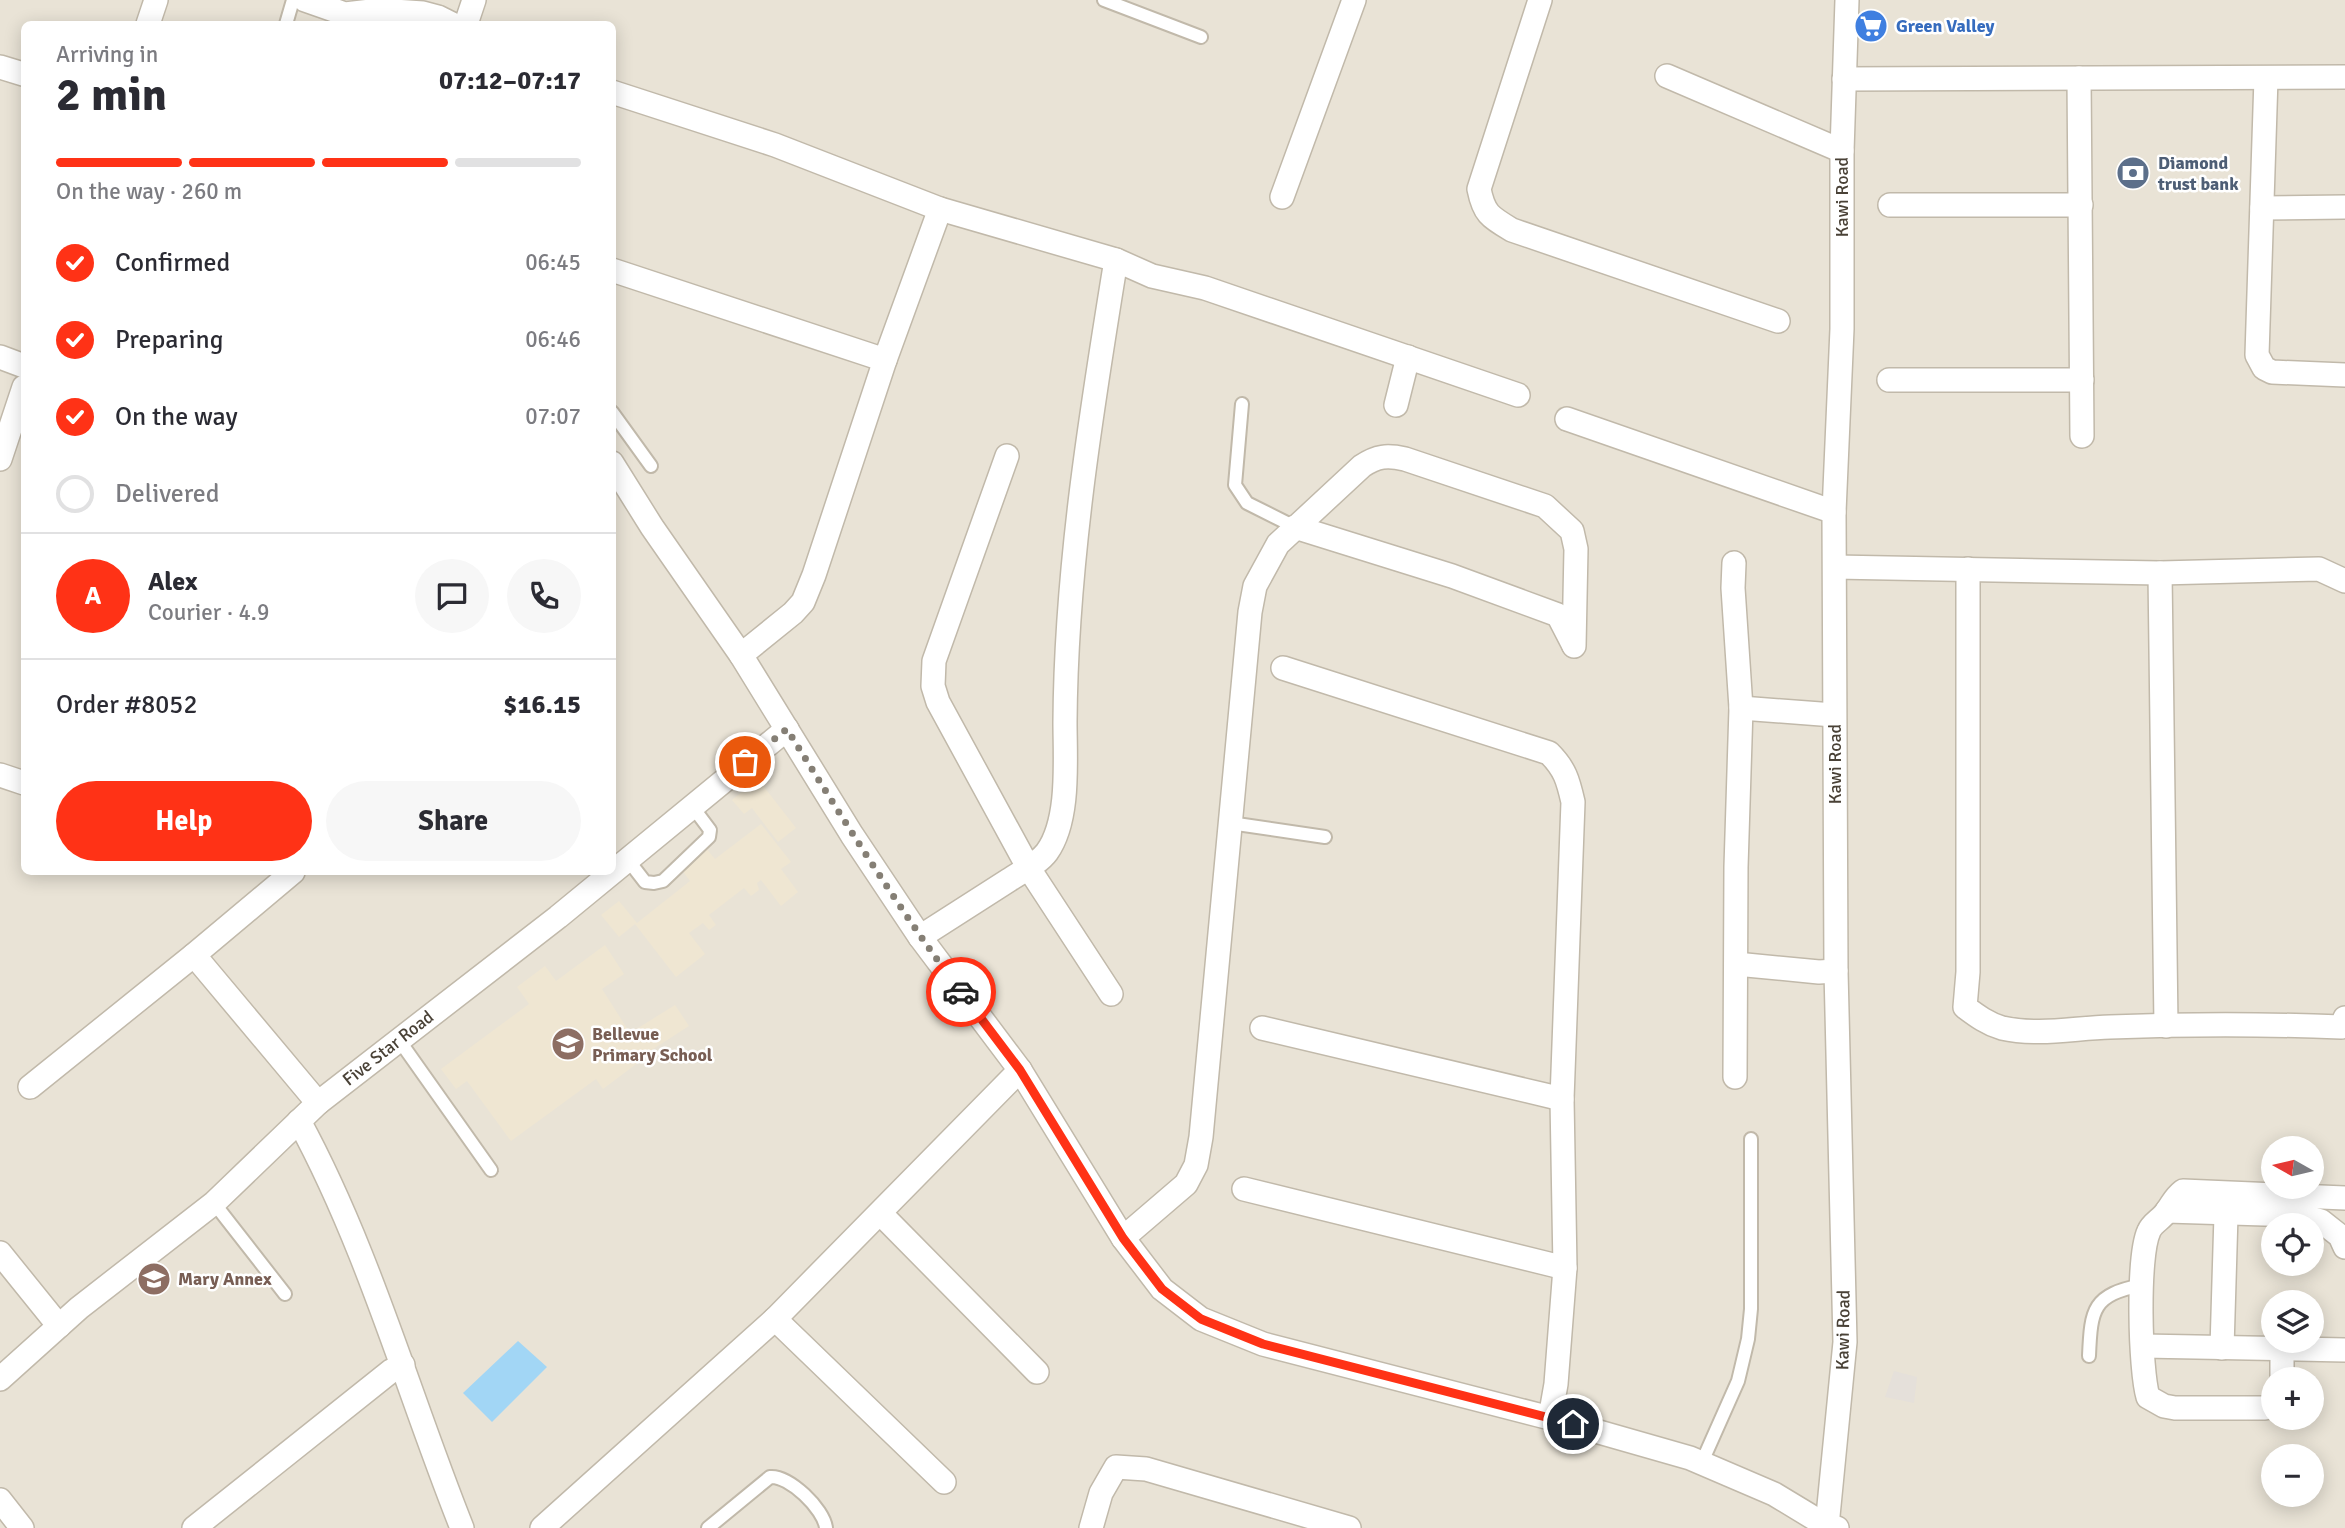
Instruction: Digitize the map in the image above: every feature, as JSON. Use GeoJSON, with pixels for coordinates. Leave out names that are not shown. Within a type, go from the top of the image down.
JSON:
{"type":"FeatureCollection","features":[{"type":"Feature","properties":{"kind":"street"},"geometry":{"type":"LineString","coordinates":[[149,21],[156,0]]}},
{"type":"Feature","properties":{"kind":"street"},"geometry":{"type":"LineString","coordinates":[[305,0],[352,19],[408,0]]}},
{"type":"Feature","properties":{"kind":"street"},"geometry":{"type":"LineString","coordinates":[[467,21],[474,0]]}},
{"type":"Feature","properties":{"kind":"street"},"geometry":{"type":"LineString","coordinates":[[1282,197],[1354,0]]}},
{"type":"Feature","properties":{"kind":"street"},"geometry":{"type":"LineString","coordinates":[[1540,0],[1479,189],[1482,205],[1490,218],[1512,230],[1778,321]]}},
{"type":"Feature","properties":{"kind":"street","name":"Kawi Road"},"geometry":{"type":"LineString","coordinates":[[1832,1527],[1845,1342],[1836,971],[1834,512],[1842,329],[1842,150],[1847,0]]}},
{"type":"Feature","properties":{"kind":"street"},"geometry":{"type":"LineString","coordinates":[[379,10],[423,13],[446,21]]}},
{"type":"Feature","properties":{"kind":"street"},"geometry":{"type":"LineString","coordinates":[[0,67],[21,73]]}},
{"type":"Feature","properties":{"kind":"street"},"geometry":{"type":"LineString","coordinates":[[1667,76],[1842,150]]}},
{"type":"Feature","properties":{"kind":"street"},"geometry":{"type":"LineString","coordinates":[[1844,79],[2345,77]]}},
{"type":"Feature","properties":{"kind":"street"},"geometry":{"type":"LineString","coordinates":[[2079,78],[2082,436]]}},
{"type":"Feature","properties":{"kind":"street"},"geometry":{"type":"LineString","coordinates":[[2266,78],[2257,355],[2264,368],[2272,372],[2345,375]]}},
{"type":"Feature","properties":{"kind":"street"},"geometry":{"type":"LineString","coordinates":[[616,93],[775,145],[940,209],[1116,260],[1152,276],[1205,288],[1517,395]]}},
{"type":"Feature","properties":{"kind":"street"},"geometry":{"type":"LineString","coordinates":[[1889,205],[2081,205]]}},
{"type":"Feature","properties":{"kind":"street"},"geometry":{"type":"LineString","coordinates":[[2262,208],[2345,207]]}},
{"type":"Feature","properties":{"kind":"street"},"geometry":{"type":"LineString","coordinates":[[741,655],[803,602],[885,360],[940,209]]}},
{"type":"Feature","properties":{"kind":"street"},"geometry":{"type":"LineString","coordinates":[[920,937],[1047,852],[1058,828],[1063,797],[1066,673],[1075,559],[1092,405],[1116,260]]}},
{"type":"Feature","properties":{"kind":"street"},"geometry":{"type":"LineString","coordinates":[[616,271],[885,360]]}},
{"type":"Feature","properties":{"kind":"street"},"geometry":{"type":"LineString","coordinates":[[0,357],[21,365]]}},
{"type":"Feature","properties":{"kind":"street"},"geometry":{"type":"LineString","coordinates":[[1396,405],[1408,358]]}},
{"type":"Feature","properties":{"kind":"street"},"geometry":{"type":"LineString","coordinates":[[1889,380],[2082,380]]}},
{"type":"Feature","properties":{"kind":"street"},"geometry":{"type":"LineString","coordinates":[[0,459],[21,396]]}},
{"type":"Feature","properties":{"kind":"street"},"geometry":{"type":"LineString","coordinates":[[1567,419],[1834,512]]}},
{"type":"Feature","properties":{"kind":"street"},"geometry":{"type":"LineString","coordinates":[[1007,456],[934,661],[933,686],[938,702],[1028,867],[1111,993]]}},
{"type":"Feature","properties":{"kind":"street"},"geometry":{"type":"LineString","coordinates":[[1123,1238],[1186,1184],[1196,1165],[1201,1137],[1252,597],[1278,544],[1295,527],[1362,466],[1376,457],[1391,456],[1545,506],[1572,531],[1576,549],[1574,646],[1558,615],[1452,576],[1295,527]]}},
{"type":"Feature","properties":{"kind":"street"},"geometry":{"type":"LineString","coordinates":[[616,469],[652,527],[741,655],[852,835],[920,937],[1020,1070],[1123,1238],[1162,1289],[1201,1319],[1263,1344],[1550,1418],[1702,1462],[1774,1494],[1804,1520],[1832,1527]]}},
{"type":"Feature","properties":{"kind":"street"},"geometry":{"type":"LineString","coordinates":[[1734,563],[1733,588],[1741,708],[1736,867],[1735,1077]]}},
{"type":"Feature","properties":{"kind":"street"},"geometry":{"type":"LineString","coordinates":[[1835,567],[2160,573],[2319,569],[2345,582]]}},
{"type":"Feature","properties":{"kind":"street"},"geometry":{"type":"LineString","coordinates":[[1968,569],[1968,972],[1965,1007],[1981,1020],[2003,1028],[2047,1031],[2166,1026],[2341,1027],[2345,1018]]}},
{"type":"Feature","properties":{"kind":"street"},"geometry":{"type":"LineString","coordinates":[[2160,573],[2166,1026]]}},
{"type":"Feature","properties":{"kind":"street"},"geometry":{"type":"LineString","coordinates":[[1283,668],[1528,745],[1549,753],[1562,766],[1573,802],[1562,1098],[1564,1268],[1556,1384],[1550,1418]]}},
{"type":"Feature","properties":{"kind":"street"},"geometry":{"type":"LineString","coordinates":[[1741,708],[1834,715]]}},
{"type":"Feature","properties":{"kind":"street","name":"Five Star Road"},"geometry":{"type":"LineString","coordinates":[[616,870],[787,729]]}},
{"type":"Feature","properties":{"kind":"street"},"geometry":{"type":"LineString","coordinates":[[0,775],[21,782]]}},
{"type":"Feature","properties":{"kind":"street"},"geometry":{"type":"LineString","coordinates":[[30,1087],[289,875]]}},
{"type":"Feature","properties":{"kind":"street","name":"Five Star Road"},"geometry":{"type":"LineString","coordinates":[[0,1379],[58,1326],[214,1203],[318,1103],[610,875]]}},
{"type":"Feature","properties":{"kind":"street"},"geometry":{"type":"LineString","coordinates":[[194,955],[318,1103]]}},
{"type":"Feature","properties":{"kind":"street"},"geometry":{"type":"LineString","coordinates":[[1737,964],[1819,972],[1836,971]]}},
{"type":"Feature","properties":{"kind":"street"},"geometry":{"type":"LineString","coordinates":[[1262,1028],[1562,1098]]}},
{"type":"Feature","properties":{"kind":"street"},"geometry":{"type":"LineString","coordinates":[[542,1528],[775,1319],[1020,1070]]}},
{"type":"Feature","properties":{"kind":"street"},"geometry":{"type":"LineString","coordinates":[[299,1121],[323,1166],[403,1365],[462,1528]]}},
{"type":"Feature","properties":{"kind":"street"},"geometry":{"type":"LineString","coordinates":[[1244,1189],[1564,1268]]}},
{"type":"Feature","properties":{"kind":"street"},"geometry":{"type":"LineString","coordinates":[[2261,1408],[2188,1409],[2164,1406],[2148,1397],[2143,1380],[2142,1284],[2145,1243],[2150,1228],[2167,1212],[2172,1199],[2183,1191],[2345,1198]]}},
{"type":"Feature","properties":{"kind":"street"},"geometry":{"type":"LineString","coordinates":[[2167,1212],[2300,1215],[2321,1221],[2340,1236],[2345,1247]]}},
{"type":"Feature","properties":{"kind":"street"},"geometry":{"type":"LineString","coordinates":[[881,1214],[1037,1372]]}},
{"type":"Feature","properties":{"kind":"street"},"geometry":{"type":"LineString","coordinates":[[2222,1349],[2226,1215]]}},
{"type":"Feature","properties":{"kind":"street"},"geometry":{"type":"LineString","coordinates":[[0,1254],[58,1326]]}},
{"type":"Feature","properties":{"kind":"street"},"geometry":{"type":"LineString","coordinates":[[775,1319],[944,1482]]}},
{"type":"Feature","properties":{"kind":"street"},"geometry":{"type":"LineString","coordinates":[[2143,1346],[2261,1350]]}},
{"type":"Feature","properties":{"kind":"street"},"geometry":{"type":"LineString","coordinates":[[2324,1350],[2345,1350]]}},
{"type":"Feature","properties":{"kind":"street"},"geometry":{"type":"LineString","coordinates":[[194,1528],[391,1371],[403,1365]]}},
{"type":"Feature","properties":{"kind":"street"},"geometry":{"type":"LineString","coordinates":[[1091,1528],[1101,1493],[1115,1467],[1146,1469],[1269,1518],[1349,1528]]}},
{"type":"Feature","properties":{"kind":"street"},"geometry":{"type":"LineString","coordinates":[[0,1500],[22,1528]]}},
{"type":"Feature","properties":{"kind":"lane"},"geometry":{"type":"LineString","coordinates":[[287,21],[293,0]]}},
{"type":"Feature","properties":{"kind":"lane"},"geometry":{"type":"LineString","coordinates":[[1104,0],[1201,37]]}},
{"type":"Feature","properties":{"kind":"lane"},"geometry":{"type":"LineString","coordinates":[[1242,404],[1236,485],[1247,503],[1295,527]]}},
{"type":"Feature","properties":{"kind":"lane"},"geometry":{"type":"LineString","coordinates":[[617,429],[651,466]]}},
{"type":"Feature","properties":{"kind":"lane"},"geometry":{"type":"LineString","coordinates":[[628,860],[645,882],[663,881],[709,836],[710,830],[692,806]]}},
{"type":"Feature","properties":{"kind":"lane"},"geometry":{"type":"LineString","coordinates":[[1230,823],[1325,837]]}},
{"type":"Feature","properties":{"kind":"lane"},"geometry":{"type":"LineString","coordinates":[[399,1040],[492,1170]]}},
{"type":"Feature","properties":{"kind":"lane"},"geometry":{"type":"LineString","coordinates":[[1702,1462],[1738,1381],[1748,1339],[1751,1309],[1751,1139]]}},
{"type":"Feature","properties":{"kind":"lane"},"geometry":{"type":"LineString","coordinates":[[214,1203],[285,1294]]}},
{"type":"Feature","properties":{"kind":"lane"},"geometry":{"type":"LineString","coordinates":[[2089,1356],[2090,1323],[2096,1308],[2106,1296],[2116,1290],[2142,1284]]}},
{"type":"Feature","properties":{"kind":"lane"},"geometry":{"type":"LineString","coordinates":[[708,1528],[770,1477],[778,1476],[792,1483],[825,1519],[825,1528]]}},
{"type":"Feature","properties":{"kind":"shaded area"},"geometry":{"type":"Polygon","coordinates":[[[0,0],[2345,0],[2345,1528],[0,1528],[0,0]]]}},
{"type":"Feature","properties":{"kind":"shaded area"},"geometry":{"type":"Polygon","coordinates":[[[758,779],[796,828],[778,842],[752,808],[744,814],[732,800],[758,779]]]}},
{"type":"Feature","properties":{"kind":"shaded area","name":"Bellevue Primary School"},"geometry":{"type":"Polygon","coordinates":[[[761,824],[791,862],[781,869],[798,892],[781,906],[761,880],[757,883],[759,890],[751,896],[744,888],[709,915],[716,925],[709,930],[703,923],[689,933],[705,954],[676,977],[635,924],[619,937],[601,915],[619,901],[637,923],[690,881],[679,866],[705,847],[715,859],[761,824]]]}},
{"type":"Feature","properties":{"kind":"shaded area","name":"Bellevue Primary School"},"geometry":{"type":"Polygon","coordinates":[[[605,945],[624,974],[602,989],[630,1033],[675,1005],[689,1026],[644,1055],[643,1059],[603,1089],[596,1079],[511,1141],[467,1081],[456,1089],[441,1069],[529,1004],[517,987],[545,966],[556,981],[605,945]]]}},
{"type":"Feature","properties":{"kind":"shaded area"},"geometry":{"type":"Polygon","coordinates":[[[1894,1371],[1917,1377],[1914,1403],[1885,1397],[1894,1371]]]}},
{"type":"Feature","properties":{"kind":"water"},"geometry":{"type":"Polygon","coordinates":[[[518,1341],[547,1367],[492,1422],[463,1393],[518,1341]]]}},
{"type":"Feature","properties":{"kind":"way so far"},"geometry":{"type":"LineString","coordinates":[[745,762],[787,729],[852,835],[920,937],[961,992]]}},
{"type":"Feature","properties":{"kind":"place","name":"Green Valley"},"geometry":{"type":"Point","coordinates":[1871,26]}},
{"type":"Feature","properties":{"kind":"place","name":"Diamond trust bank"},"geometry":{"type":"Point","coordinates":[2133,173]}},
{"type":"Feature","properties":{"kind":"place","name":"Bellevue Primary School"},"geometry":{"type":"Point","coordinates":[568,1044]}},
{"type":"Feature","properties":{"kind":"place","name":"Mary Annex"},"geometry":{"type":"Point","coordinates":[154,1279]}},
{"type":"Feature","properties":{"kind":"route"},"geometry":{"type":"LineString","coordinates":[[961,992],[1020,1070],[1123,1238],[1162,1289],[1182,1306],[1201,1319],[1263,1344],[1573,1424]]}}]}
